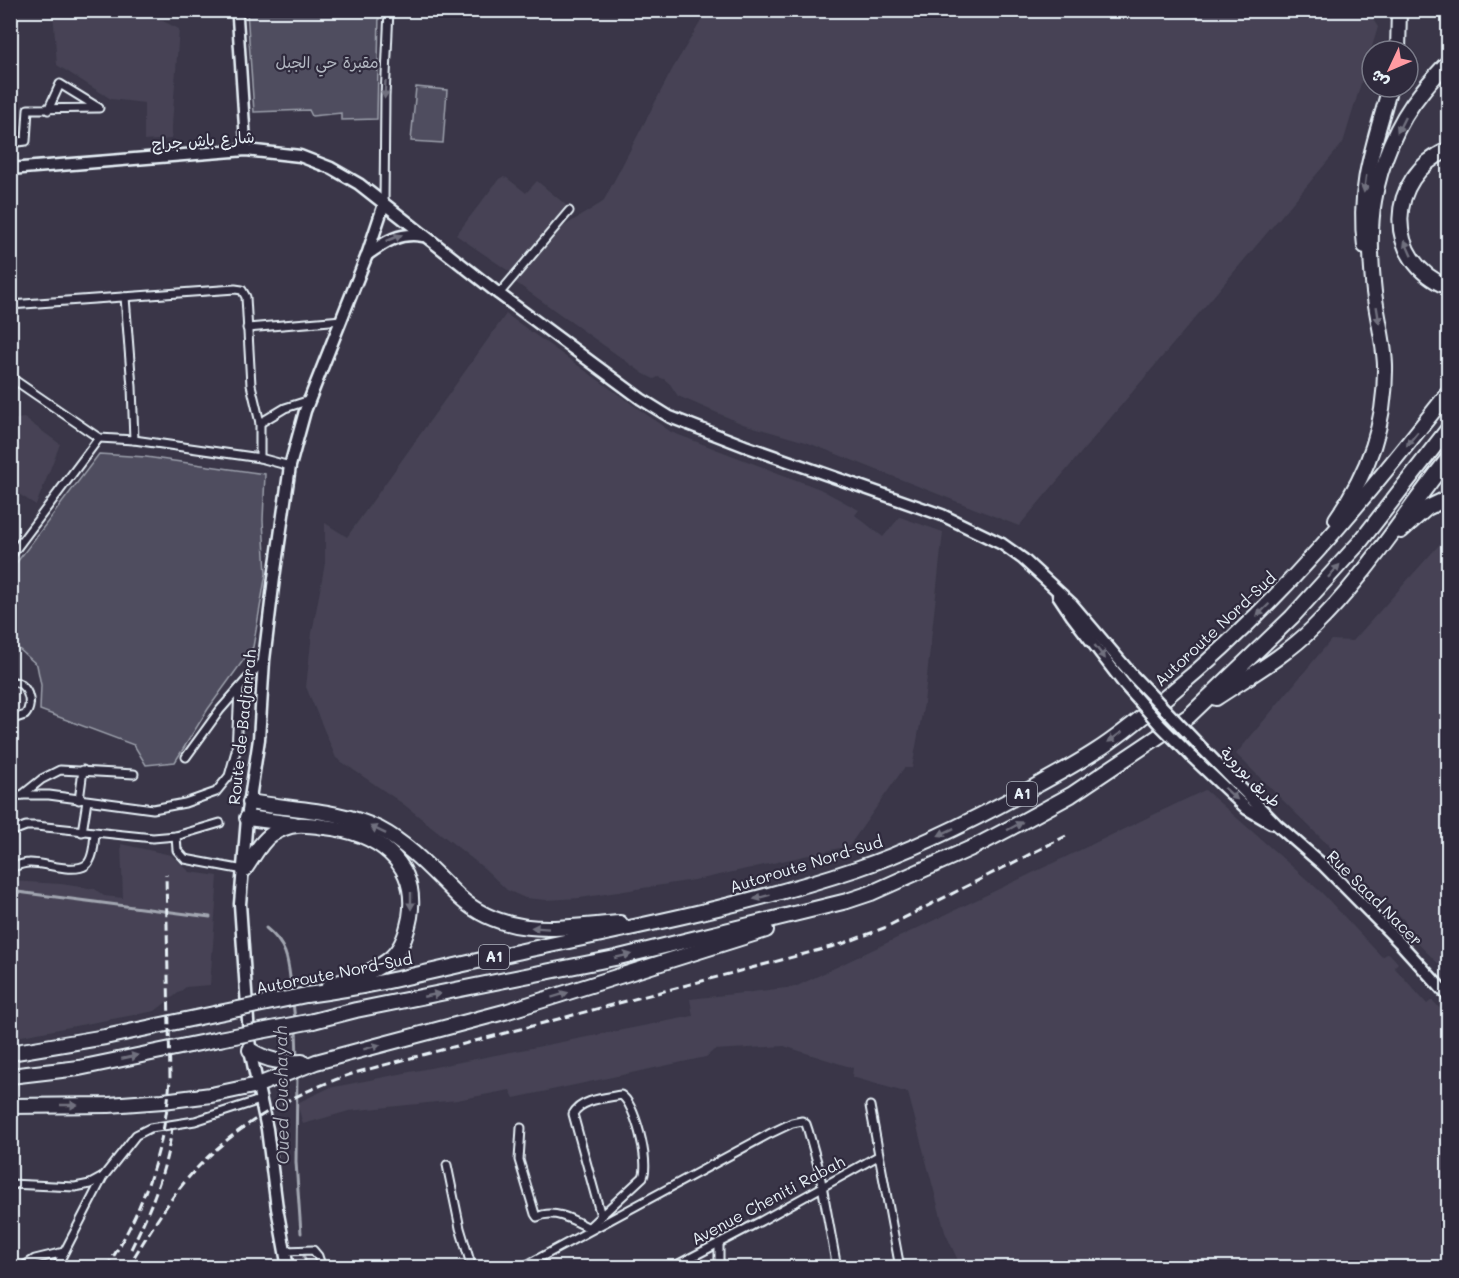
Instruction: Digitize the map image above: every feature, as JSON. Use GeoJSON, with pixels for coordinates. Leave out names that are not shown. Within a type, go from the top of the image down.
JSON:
{"type":"FeatureCollection","features":[{"type":"Feature","properties":{"kind":"highway"},"geometry":{"type":"LineString","coordinates":[[1398,39],[1399,10]]}},
{"type":"Feature","properties":{"kind":"highway"},"geometry":{"type":"LineString","coordinates":[[1374,292],[1372,218],[1383,165],[1409,109],[1420,93],[1449,62]]}},
{"type":"Feature","properties":{"kind":"highway"},"geometry":{"type":"LineString","coordinates":[[1304,568],[1347,504],[1368,463],[1378,433],[1384,387],[1384,364],[1362,224],[1362,204],[1368,164],[1387,99]]}},
{"type":"Feature","properties":{"kind":"highway"},"geometry":{"type":"LineString","coordinates":[[1449,150],[1428,161],[1420,169],[1407,187],[1400,211],[1402,234],[1413,260],[1430,278],[1449,287]]}},
{"type":"Feature","properties":{"kind":"highway","name":"Autoroute Nord-Sud"},"geometry":{"type":"LineString","coordinates":[[10,1053],[306,995],[377,984],[682,916],[796,888],[904,852],[1061,772],[1106,744],[1191,676],[1242,631],[1304,568],[1449,393]]}},
{"type":"Feature","properties":{"kind":"highway","name":"A1"},"geometry":{"type":"LineString","coordinates":[[10,1076],[79,1068],[615,958],[847,901],[871,893],[976,846],[1071,795],[1189,716],[1292,617],[1360,542],[1449,429]]}},
{"type":"Feature","properties":{"kind":"highway"},"geometry":{"type":"LineString","coordinates":[[1189,716],[1287,650],[1313,628],[1376,556],[1449,459]]}},
{"type":"Feature","properties":{"kind":"highway"},"geometry":{"type":"LineString","coordinates":[[1376,556],[1418,515],[1432,505],[1449,498]]}},
{"type":"Feature","properties":{"kind":"highway"},"geometry":{"type":"LineString","coordinates":[[250,802],[338,816],[378,828],[407,848],[462,899],[492,918],[509,924],[556,929],[682,916]]}},
{"type":"Feature","properties":{"kind":"highway"},"geometry":{"type":"LineString","coordinates":[[247,818],[349,831],[389,851],[404,871],[412,896],[406,933],[397,953],[371,971],[306,995]]}},
{"type":"Feature","properties":{"kind":"highway"},"geometry":{"type":"LineString","coordinates":[[244,870],[266,839],[294,824]]}},
{"type":"Feature","properties":{"kind":"highway"},"geometry":{"type":"LineString","coordinates":[[10,1106],[109,1105],[163,1101],[211,1095],[258,1085],[290,1067],[508,1011],[718,946],[847,901]]}},
{"type":"Feature","properties":{"kind":"highway"},"geometry":{"type":"LineString","coordinates":[[250,1050],[266,1059],[290,1067]]}},
{"type":"Feature","properties":{"kind":"main road","name":"شارع باش جراح"},"geometry":{"type":"LineString","coordinates":[[10,169],[246,150],[300,156],[331,168],[359,184],[499,294],[641,399],[670,417],[745,446],[942,515],[1002,544],[1023,559],[1054,587]]}},
{"type":"Feature","properties":{"kind":"main road","name":"Route de Badjarrah"},"geometry":{"type":"LineString","coordinates":[[288,1268],[267,1129],[250,1050],[240,904],[247,818],[258,740],[264,660],[281,520],[290,466],[310,400],[367,255],[384,204]]}},
{"type":"Feature","properties":{"kind":"main road"},"geometry":{"type":"LineString","coordinates":[[367,255],[387,241],[399,236],[413,234],[425,236]]}},
{"type":"Feature","properties":{"kind":"main road","name":"طريق بوروبة"},"geometry":{"type":"LineString","coordinates":[[1054,587],[1077,609],[1133,675],[1199,746],[1277,825]]}},
{"type":"Feature","properties":{"kind":"main road","name":"طريق بوروبة"},"geometry":{"type":"LineString","coordinates":[[1054,587],[1068,611],[1160,725],[1247,809],[1267,822],[1277,825]]}},
{"type":"Feature","properties":{"kind":"main road","name":"Rue Saad Nacer"},"geometry":{"type":"LineString","coordinates":[[1277,825],[1323,866],[1449,996]]}},
{"type":"Feature","properties":{"kind":"street"},"geometry":{"type":"LineString","coordinates":[[237,10],[246,150]]}},
{"type":"Feature","properties":{"kind":"street"},"geometry":{"type":"LineString","coordinates":[[384,204],[389,10]]}},
{"type":"Feature","properties":{"kind":"street"},"geometry":{"type":"LineString","coordinates":[[10,143],[26,141],[28,109],[48,110],[99,108],[60,84],[48,110]]}},
{"type":"Feature","properties":{"kind":"street"},"geometry":{"type":"LineString","coordinates":[[499,294],[569,211]]}},
{"type":"Feature","properties":{"kind":"street"},"geometry":{"type":"LineString","coordinates":[[10,305],[239,289],[245,293],[246,297],[251,385],[260,423],[260,458]]}},
{"type":"Feature","properties":{"kind":"street"},"geometry":{"type":"LineString","coordinates":[[125,297],[134,440]]}},
{"type":"Feature","properties":{"kind":"street"},"geometry":{"type":"LineString","coordinates":[[247,328],[342,320]]}},
{"type":"Feature","properties":{"kind":"street"},"geometry":{"type":"LineString","coordinates":[[10,377],[99,438],[134,440],[260,458],[290,466]]}},
{"type":"Feature","properties":{"kind":"street"},"geometry":{"type":"LineString","coordinates":[[260,423],[285,408],[310,400]]}},
{"type":"Feature","properties":{"kind":"street"},"geometry":{"type":"LineString","coordinates":[[10,557],[99,438]]}},
{"type":"Feature","properties":{"kind":"street"},"geometry":{"type":"LineString","coordinates":[[186,757],[212,720],[264,660]]}},
{"type":"Feature","properties":{"kind":"street"},"geometry":{"type":"LineString","coordinates":[[10,682],[18,683],[23,687],[28,695],[30,706],[25,715],[10,720]]}},
{"type":"Feature","properties":{"kind":"street"},"geometry":{"type":"LineString","coordinates":[[10,797],[49,795],[153,809],[185,803],[216,792],[229,776],[236,752],[236,711],[239,689]]}},
{"type":"Feature","properties":{"kind":"street"},"geometry":{"type":"LineString","coordinates":[[21,795],[52,773],[67,769],[134,774]]}},
{"type":"Feature","properties":{"kind":"street"},"geometry":{"type":"LineString","coordinates":[[82,832],[83,770]]}},
{"type":"Feature","properties":{"kind":"street"},"geometry":{"type":"LineString","coordinates":[[10,832],[26,826],[36,826],[142,838],[176,836],[220,823]]}},
{"type":"Feature","properties":{"kind":"street"},"geometry":{"type":"LineString","coordinates":[[10,868],[28,863],[69,867],[86,865],[91,856],[95,833]]}},
{"type":"Feature","properties":{"kind":"street"},"geometry":{"type":"LineString","coordinates":[[176,836],[177,850],[185,859],[244,870]]}},
{"type":"Feature","properties":{"kind":"street"},"geometry":{"type":"LineString","coordinates":[[591,1229],[601,1216],[643,1177],[647,1165],[638,1128],[627,1099],[621,1095],[590,1102],[578,1107],[573,1114],[601,1216]]}},
{"type":"Feature","properties":{"kind":"street"},"geometry":{"type":"LineString","coordinates":[[56,1268],[103,1177],[130,1141],[142,1131],[195,1121],[260,1100]]}},
{"type":"Feature","properties":{"kind":"street"},"geometry":{"type":"LineString","coordinates":[[870,1106],[900,1268]]}},
{"type":"Feature","properties":{"kind":"street"},"geometry":{"type":"LineString","coordinates":[[521,1268],[792,1123],[805,1122],[819,1169],[837,1268]]}},
{"type":"Feature","properties":{"kind":"street"},"geometry":{"type":"LineString","coordinates":[[521,1128],[519,1160],[537,1217],[549,1214],[565,1216],[591,1229]]}},
{"type":"Feature","properties":{"kind":"street","name":"Avenue Cheniti Rabah"},"geometry":{"type":"LineString","coordinates":[[671,1268],[878,1156]]}},
{"type":"Feature","properties":{"kind":"street"},"geometry":{"type":"LineString","coordinates":[[447,1165],[460,1228],[472,1268]]}},
{"type":"Feature","properties":{"kind":"street"},"geometry":{"type":"LineString","coordinates":[[10,1184],[75,1187],[90,1184],[103,1177]]}},
{"type":"Feature","properties":{"kind":"street"},"geometry":{"type":"LineString","coordinates":[[719,1243],[719,1260],[722,1268]]}},
{"type":"Feature","properties":{"kind":"street"},"geometry":{"type":"LineString","coordinates":[[285,1251],[313,1250],[322,1268]]}},
{"type":"Feature","properties":{"kind":"street"},"geometry":{"type":"LineString","coordinates":[[21,1268],[35,1259],[64,1252]]}},
{"type":"Feature","properties":{"kind":"shaded area"},"geometry":{"type":"Polygon","coordinates":[[[53,11],[142,11],[179,29],[171,139],[144,141],[144,103],[111,99],[57,65],[53,11]]]}},
{"type":"Feature","properties":{"kind":"shaded area"},"geometry":{"type":"Polygon","coordinates":[[[707,11],[1367,11],[1378,27],[1374,39],[1360,39],[1360,87],[1343,143],[1019,526],[806,442],[743,424],[678,396],[664,379],[658,377],[654,379],[644,374],[515,282],[561,228],[603,202],[673,68],[707,11]]]}},
{"type":"Feature","properties":{"kind":"shaded area"},"geometry":{"type":"Polygon","coordinates":[[[503,177],[526,193],[537,181],[566,205],[513,274],[456,235],[499,179],[503,177]]]}},
{"type":"Feature","properties":{"kind":"shaded area"},"geometry":{"type":"Polygon","coordinates":[[[506,314],[671,432],[820,489],[859,510],[855,515],[883,537],[900,517],[943,532],[924,703],[912,768],[904,768],[849,846],[706,878],[580,898],[546,900],[525,898],[507,890],[485,869],[402,803],[336,758],[306,687],[312,633],[325,563],[325,523],[347,537],[506,314]]]}},
{"type":"Feature","properties":{"kind":"shaded area"},"geometry":{"type":"Polygon","coordinates":[[[24,418],[60,444],[36,505],[11,489],[11,420],[24,418]]]}},
{"type":"Feature","properties":{"kind":"shaded area"},"geometry":{"type":"Polygon","coordinates":[[[1448,535],[1448,973],[1406,932],[1405,921],[1236,754],[1331,640],[1353,641],[1448,535]]]}},
{"type":"Feature","properties":{"kind":"shaded area"},"geometry":{"type":"Polygon","coordinates":[[[1205,790],[1321,892],[1382,957],[1389,953],[1398,963],[1394,967],[1427,1004],[1432,1000],[1448,1017],[1448,1267],[961,1267],[945,1232],[908,1093],[852,1077],[853,1068],[784,1046],[714,1050],[706,1057],[514,1098],[510,1090],[457,1100],[349,1111],[303,1124],[297,1103],[329,1088],[693,1016],[690,999],[795,987],[1205,790]]]}},
{"type":"Feature","properties":{"kind":"shaded area"},"geometry":{"type":"Polygon","coordinates":[[[121,844],[171,855],[190,872],[218,876],[210,985],[186,987],[155,1011],[11,1038],[11,881],[95,889],[104,896],[123,898],[121,844]]]}},
{"type":"Feature","properties":{"kind":"green space","name":"مقبرة حي الجبل"},"geometry":{"type":"Polygon","coordinates":[[[247,11],[379,11],[377,119],[341,120],[341,113],[312,116],[309,110],[254,112],[247,11]]]}},
{"type":"Feature","properties":{"kind":"green space"},"geometry":{"type":"Polygon","coordinates":[[[416,87],[447,90],[443,143],[411,141],[416,87]]]}},
{"type":"Feature","properties":{"kind":"green space"},"geometry":{"type":"Polygon","coordinates":[[[99,454],[146,457],[265,474],[263,520],[266,574],[253,647],[208,709],[175,762],[146,765],[134,745],[40,710],[41,685],[37,665],[11,642],[11,570],[99,454]]]}},
{"type":"Feature","properties":{"kind":"waterway","name":"Oued Ouchayah"},"geometry":{"type":"LineString","coordinates":[[10,891],[210,917]]}},
{"type":"Feature","properties":{"kind":"waterway","name":"Oued Ouchayah"},"geometry":{"type":"LineString","coordinates":[[266,928],[280,942],[287,957],[292,993]]}},
{"type":"Feature","properties":{"kind":"waterway","name":"Oued Ouchayah"},"geometry":{"type":"LineString","coordinates":[[293,1002],[295,1020]]}},
{"type":"Feature","properties":{"kind":"waterway","name":"Oued Ouchayah"},"geometry":{"type":"LineString","coordinates":[[296,1029],[297,1059]]}},
{"type":"Feature","properties":{"kind":"waterway","name":"Oued Ouchayah"},"geometry":{"type":"LineString","coordinates":[[297,1074],[296,1162],[301,1233]]}},
{"type":"Feature","properties":{"kind":"waterway","name":"Oued Ouchayah"},"geometry":{"type":"LineString","coordinates":[[304,1257],[307,1268]]}},
{"type":"Feature","properties":{"kind":"railway"},"geometry":{"type":"LineString","coordinates":[[127,1268],[168,1204],[201,1164],[240,1130],[284,1102],[358,1072],[842,944],[884,928],[1066,836]]}},
{"type":"Feature","properties":{"kind":"railway"},"geometry":{"type":"LineString","coordinates":[[106,1268],[141,1201],[158,1153],[168,1103],[170,1078],[166,874]]}},
{"type":"Feature","properties":{"kind":"railway"},"geometry":{"type":"LineString","coordinates":[[131,1249],[156,1190],[166,1160],[172,1128]]}}]}
